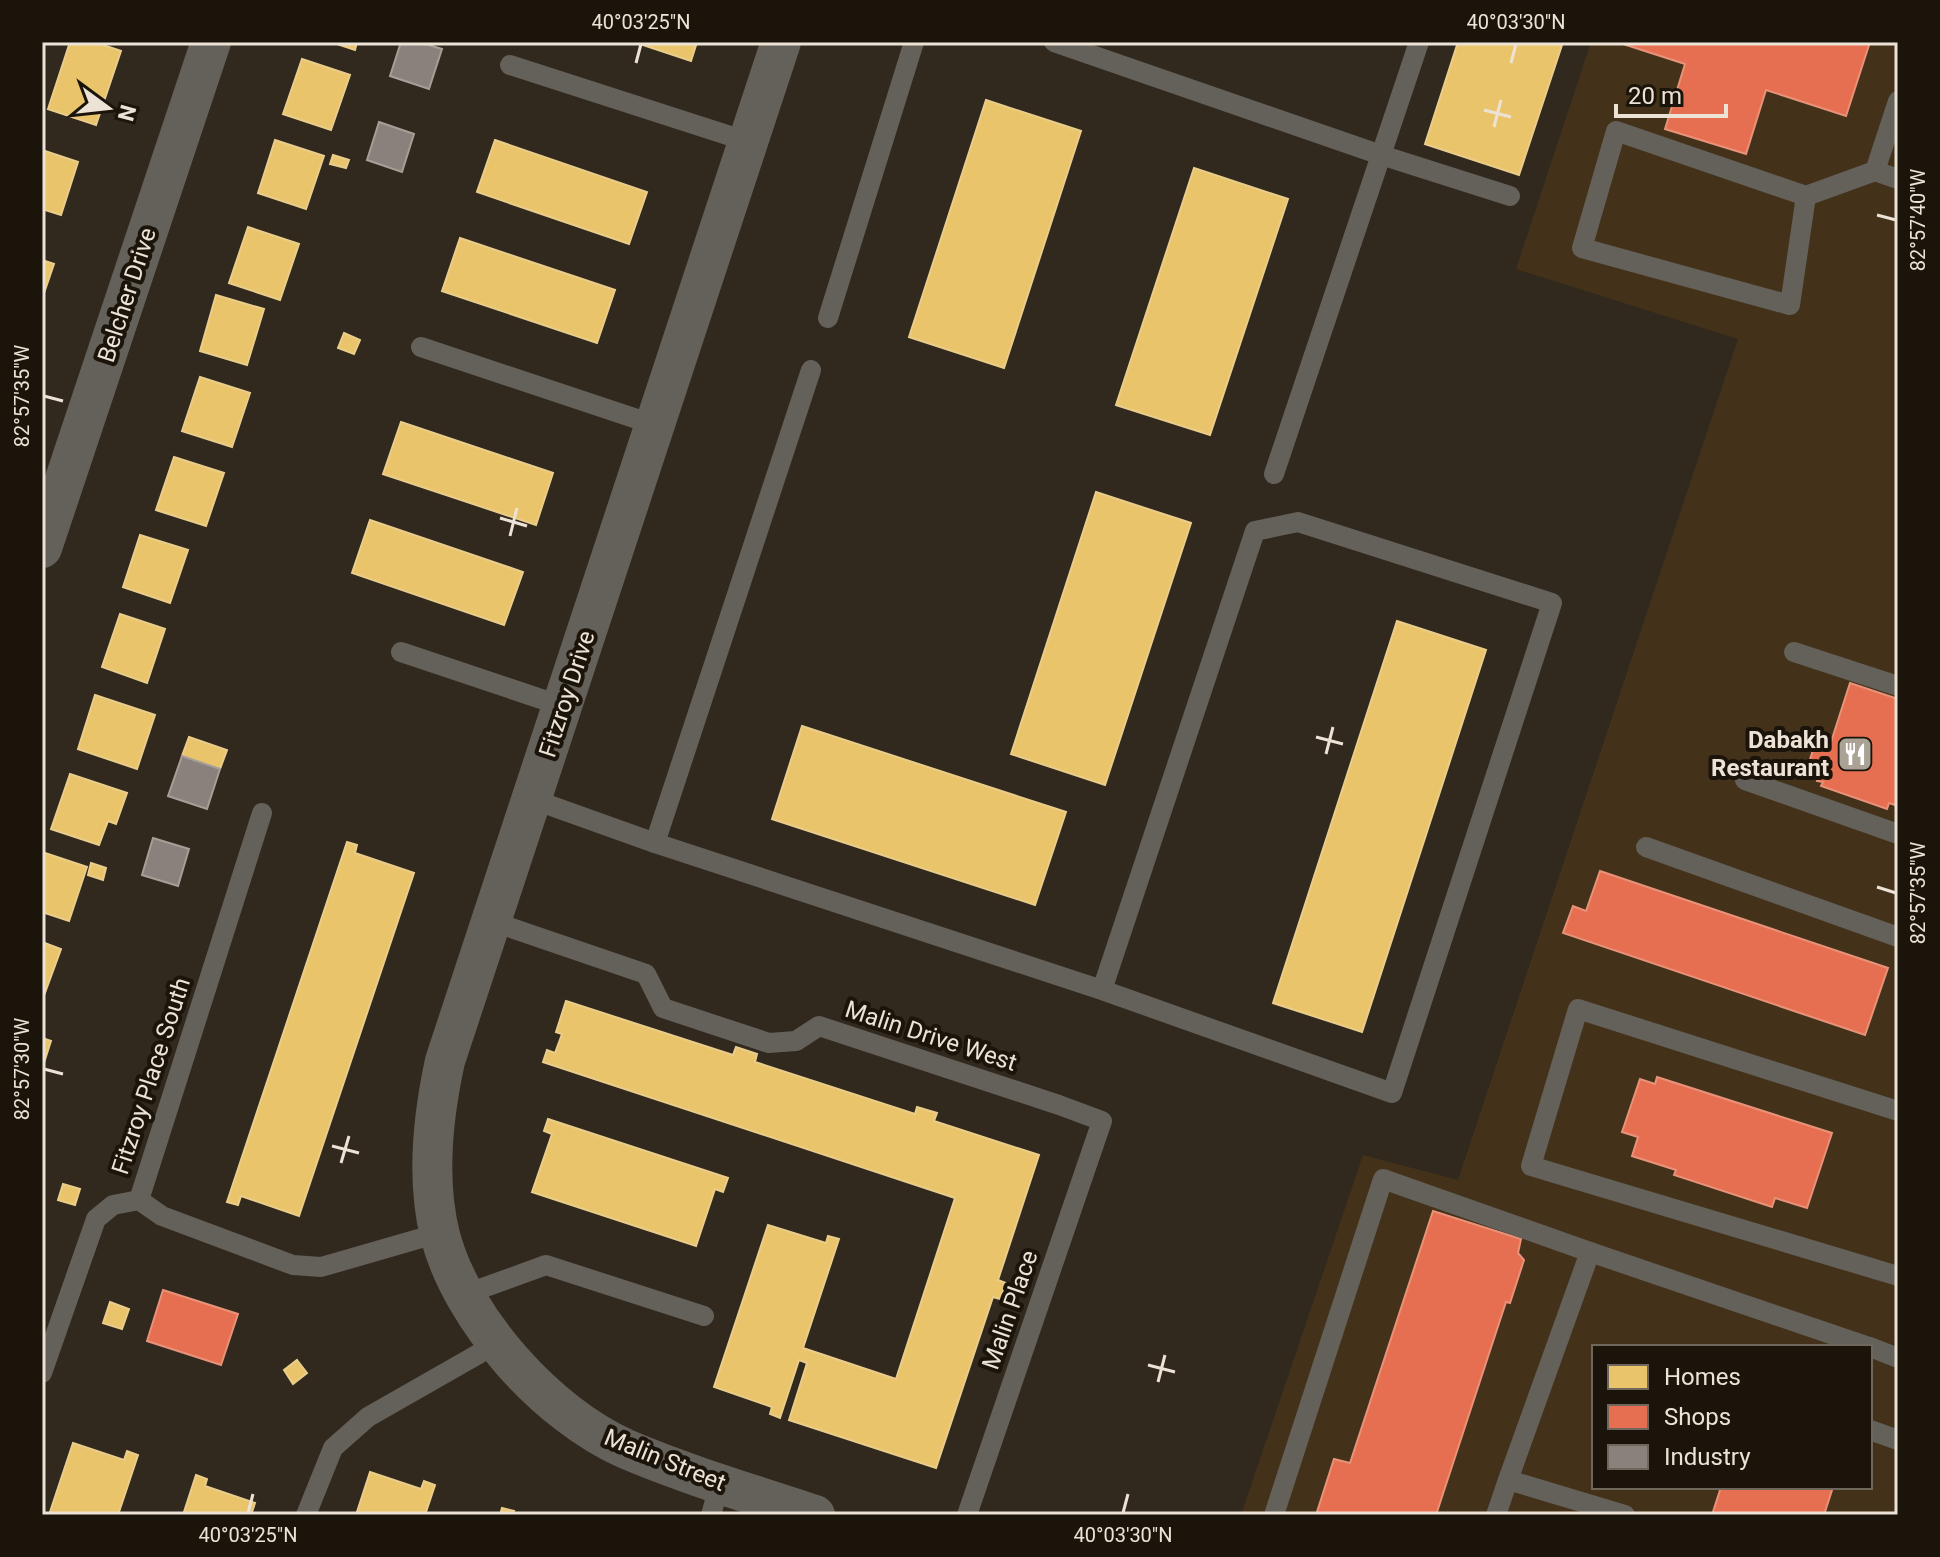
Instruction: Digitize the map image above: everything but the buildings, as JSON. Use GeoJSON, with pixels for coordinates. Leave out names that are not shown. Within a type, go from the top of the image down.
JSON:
{"type":"FeatureCollection","features":[{"type":"Feature","properties":{"kind":"street","name":"Belcher Drive"},"geometry":{"type":"LineString","coordinates":[[42,548],[211,42]]}},
{"type":"Feature","properties":{"kind":"street","name":"Fitzroy Drive"},"geometry":{"type":"LineString","coordinates":[[496,1344],[450,1263],[439,1233],[432,1167],[435,1110],[445,1061],[781,42]]}},
{"type":"Feature","properties":{"kind":"street","name":"Malin Street"},"geometry":{"type":"LineString","coordinates":[[496,1344],[534,1385],[579,1423],[716,1499],[815,1515]]}},
{"type":"Feature","properties":{"kind":"lane"},"geometry":{"type":"LineString","coordinates":[[828,318],[914,42]]}},
{"type":"Feature","properties":{"kind":"lane"},"geometry":{"type":"LineString","coordinates":[[1054,42],[1381,155],[1510,196]]}},
{"type":"Feature","properties":{"kind":"lane"},"geometry":{"type":"LineString","coordinates":[[1274,474],[1419,42]]}},
{"type":"Feature","properties":{"kind":"lane"},"geometry":{"type":"LineString","coordinates":[[510,65],[749,142]]}},
{"type":"Feature","properties":{"kind":"lane"},"geometry":{"type":"LineString","coordinates":[[1875,171],[1898,101]]}},
{"type":"Feature","properties":{"kind":"lane"},"geometry":{"type":"LineString","coordinates":[[1806,196],[1790,305],[1582,248],[1616,131],[1806,196],[1875,171],[1898,179]]}},
{"type":"Feature","properties":{"kind":"lane"},"geometry":{"type":"LineString","coordinates":[[421,347],[655,425]]}},
{"type":"Feature","properties":{"kind":"lane"},"geometry":{"type":"LineString","coordinates":[[655,843],[811,370]]}},
{"type":"Feature","properties":{"kind":"lane"},"geometry":{"type":"LineString","coordinates":[[532,799],[655,843],[1102,990],[1392,1093],[1552,603],[1298,522],[1255,531],[1102,990]]}},
{"type":"Feature","properties":{"kind":"lane"},"geometry":{"type":"LineString","coordinates":[[401,652],[562,706]]}},
{"type":"Feature","properties":{"kind":"lane"},"geometry":{"type":"LineString","coordinates":[[1794,652],[1898,686]]}},
{"type":"Feature","properties":{"kind":"lane"},"geometry":{"type":"LineString","coordinates":[[1745,780],[1898,834]]}},
{"type":"Feature","properties":{"kind":"lane","name":"Fitzroy Place South"},"geometry":{"type":"LineString","coordinates":[[42,1373],[96,1219],[113,1205],[139,1200],[262,813]]}},
{"type":"Feature","properties":{"kind":"lane"},"geometry":{"type":"LineString","coordinates":[[1646,847],[1898,937]]}},
{"type":"Feature","properties":{"kind":"lane","name":"Malin Drive West"},"geometry":{"type":"LineString","coordinates":[[491,921],[646,974],[663,1008],[769,1043],[796,1041],[819,1026],[1102,1121]]}},
{"type":"Feature","properties":{"kind":"lane"},"geometry":{"type":"LineString","coordinates":[[1898,1111],[1578,1009],[1531,1166],[1898,1276]]}},
{"type":"Feature","properties":{"kind":"lane","name":"Malin Place"},"geometry":{"type":"LineString","coordinates":[[967,1515],[1102,1121]]}},
{"type":"Feature","properties":{"kind":"lane"},"geometry":{"type":"LineString","coordinates":[[1274,1515],[1383,1179],[1863,1345]]}},
{"type":"Feature","properties":{"kind":"lane"},"geometry":{"type":"LineString","coordinates":[[139,1200],[162,1216],[293,1265],[321,1267],[439,1233]]}},
{"type":"Feature","properties":{"kind":"lane"},"geometry":{"type":"LineString","coordinates":[[1496,1515],[1590,1252]]}},
{"type":"Feature","properties":{"kind":"lane"},"geometry":{"type":"LineString","coordinates":[[466,1294],[546,1265],[704,1316]]}},
{"type":"Feature","properties":{"kind":"lane"},"geometry":{"type":"LineString","coordinates":[[306,1515],[333,1448],[368,1417],[496,1344]]}},
{"type":"Feature","properties":{"kind":"lane"},"geometry":{"type":"LineString","coordinates":[[1872,1348],[1898,1358]]}},
{"type":"Feature","properties":{"kind":"lane"},"geometry":{"type":"LineString","coordinates":[[1872,1431],[1898,1440]]}},
{"type":"Feature","properties":{"kind":"lane"},"geometry":{"type":"LineString","coordinates":[[1508,1480],[1625,1515]]}},
{"type":"Feature","properties":{"kind":"shaded area"},"geometry":{"type":"Polygon","coordinates":[[[1591,42],[1898,42],[1898,1515],[1241,1515],[1363,1155],[1458,1180],[1738,339],[1516,269],[1591,42]]]}},
{"type":"Feature","properties":{"kind":"place","name":"Dabakh Restaurant"},"geometry":{"type":"Point","coordinates":[1855,754]}}]}
